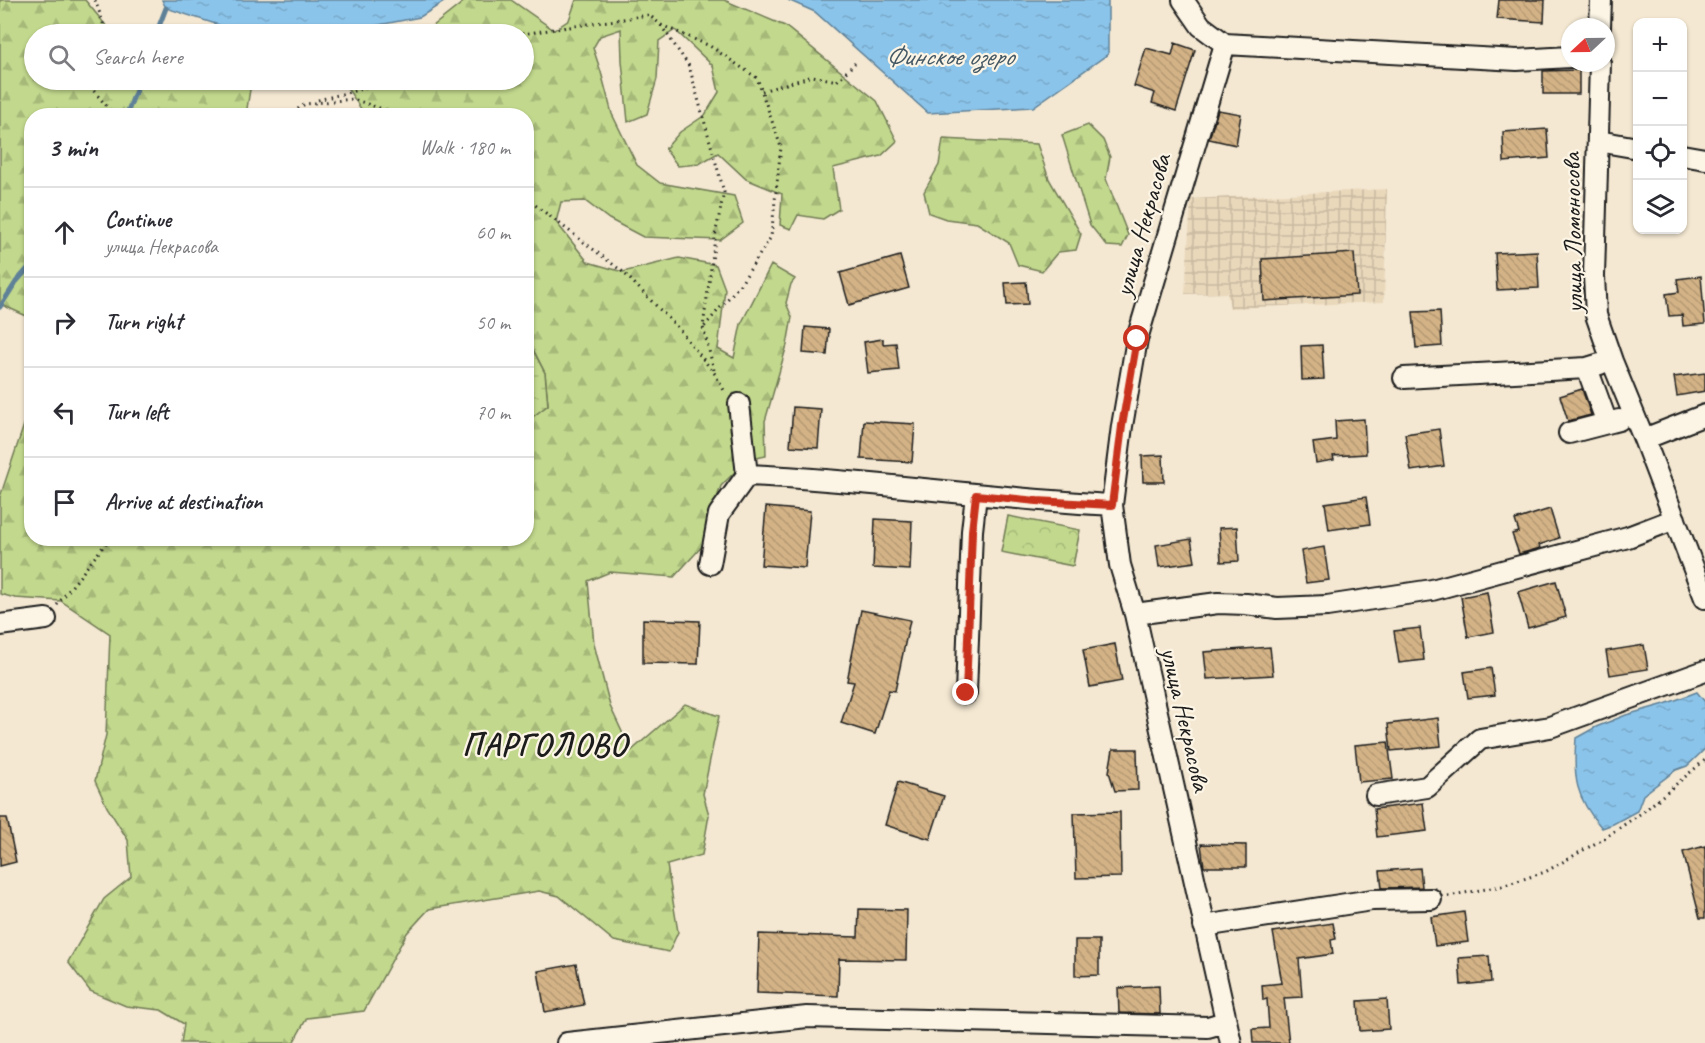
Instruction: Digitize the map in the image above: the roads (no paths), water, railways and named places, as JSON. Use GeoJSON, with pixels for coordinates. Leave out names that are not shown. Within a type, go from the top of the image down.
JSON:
{"type":"FeatureCollection","features":[{"type":"Feature","properties":{"kind":"street"},"geometry":{"type":"LineString","coordinates":[[1183,0],[1201,26],[1225,44],[1517,60],[1561,58]]}},
{"type":"Feature","properties":{"kind":"street"},"geometry":{"type":"LineString","coordinates":[[1600,18],[1601,0]]}},
{"type":"Feature","properties":{"kind":"street","name":"улица Некрасова"},"geometry":{"type":"LineString","coordinates":[[1225,44],[1137,339],[1122,426],[1112,505],[1120,565],[1135,614],[1231,1043]]}},
{"type":"Feature","properties":{"kind":"street","name":"улица Ломоносова"},"geometry":{"type":"LineString","coordinates":[[1600,72],[1594,276],[1596,315],[1705,598]]}},
{"type":"Feature","properties":{"kind":"street"},"geometry":{"type":"LineString","coordinates":[[1598,141],[1633,147]]}},
{"type":"Feature","properties":{"kind":"street"},"geometry":{"type":"LineString","coordinates":[[1687,155],[1705,159]]}},
{"type":"Feature","properties":{"kind":"street"},"geometry":{"type":"LineString","coordinates":[[1404,378],[1587,368],[1612,361]]}},
{"type":"Feature","properties":{"kind":"street"},"geometry":{"type":"LineString","coordinates":[[1587,368],[1607,423]]}},
{"type":"Feature","properties":{"kind":"street"},"geometry":{"type":"LineString","coordinates":[[710,564],[719,514],[747,475],[739,404]]}},
{"type":"Feature","properties":{"kind":"street"},"geometry":{"type":"LineString","coordinates":[[1644,439],[1705,415]]}},
{"type":"Feature","properties":{"kind":"street"},"geometry":{"type":"LineString","coordinates":[[1569,433],[1634,416]]}},
{"type":"Feature","properties":{"kind":"street"},"geometry":{"type":"LineString","coordinates":[[747,475],[1037,501],[1112,505]]}},
{"type":"Feature","properties":{"kind":"street"},"geometry":{"type":"LineString","coordinates":[[966,693],[972,531],[976,495]]}},
{"type":"Feature","properties":{"kind":"street"},"geometry":{"type":"LineString","coordinates":[[1135,614],[1218,603],[1277,608],[1327,606],[1432,590],[1628,537],[1675,519]]}},
{"type":"Feature","properties":{"kind":"street"},"geometry":{"type":"LineString","coordinates":[[0,625],[46,619]]}},
{"type":"Feature","properties":{"kind":"street"},"geometry":{"type":"LineString","coordinates":[[1376,795],[1427,787],[1480,739],[1550,727],[1705,671]]}},
{"type":"Feature","properties":{"kind":"street"},"geometry":{"type":"LineString","coordinates":[[1204,926],[1372,900],[1431,899]]}},
{"type":"Feature","properties":{"kind":"street"},"geometry":{"type":"LineString","coordinates":[[567,1043],[807,1017],[1208,1027],[1225,1022]]}},
{"type":"Feature","properties":{"kind":"water"},"geometry":{"type":"Polygon","coordinates":[[[162,0],[447,0],[420,17],[384,24],[216,24],[166,8],[162,0]]]}},
{"type":"Feature","properties":{"kind":"water","name":"Финское озеро"},"geometry":{"type":"Polygon","coordinates":[[[788,0],[1108,0],[1108,54],[1033,107],[928,113],[815,12],[788,0]]]}},
{"type":"Feature","properties":{"kind":"water"},"geometry":{"type":"Polygon","coordinates":[[[1697,692],[1705,702],[1705,749],[1687,766],[1676,770],[1643,795],[1637,811],[1602,828],[1581,797],[1576,776],[1576,738],[1626,715],[1697,692]]]}},
{"type":"Feature","properties":{"kind":"waterway"},"geometry":{"type":"LineString","coordinates":[[160,24],[166,8]]}},
{"type":"Feature","properties":{"kind":"waterway"},"geometry":{"type":"LineString","coordinates":[[129,108],[136,90]]}},
{"type":"Feature","properties":{"kind":"waterway"},"geometry":{"type":"LineString","coordinates":[[0,307],[24,273]]}},
{"type":"Feature","properties":{"kind":"district","name":"ПАРГОЛОВО"},"geometry":{"type":"Point","coordinates":[545,744]}}]}
